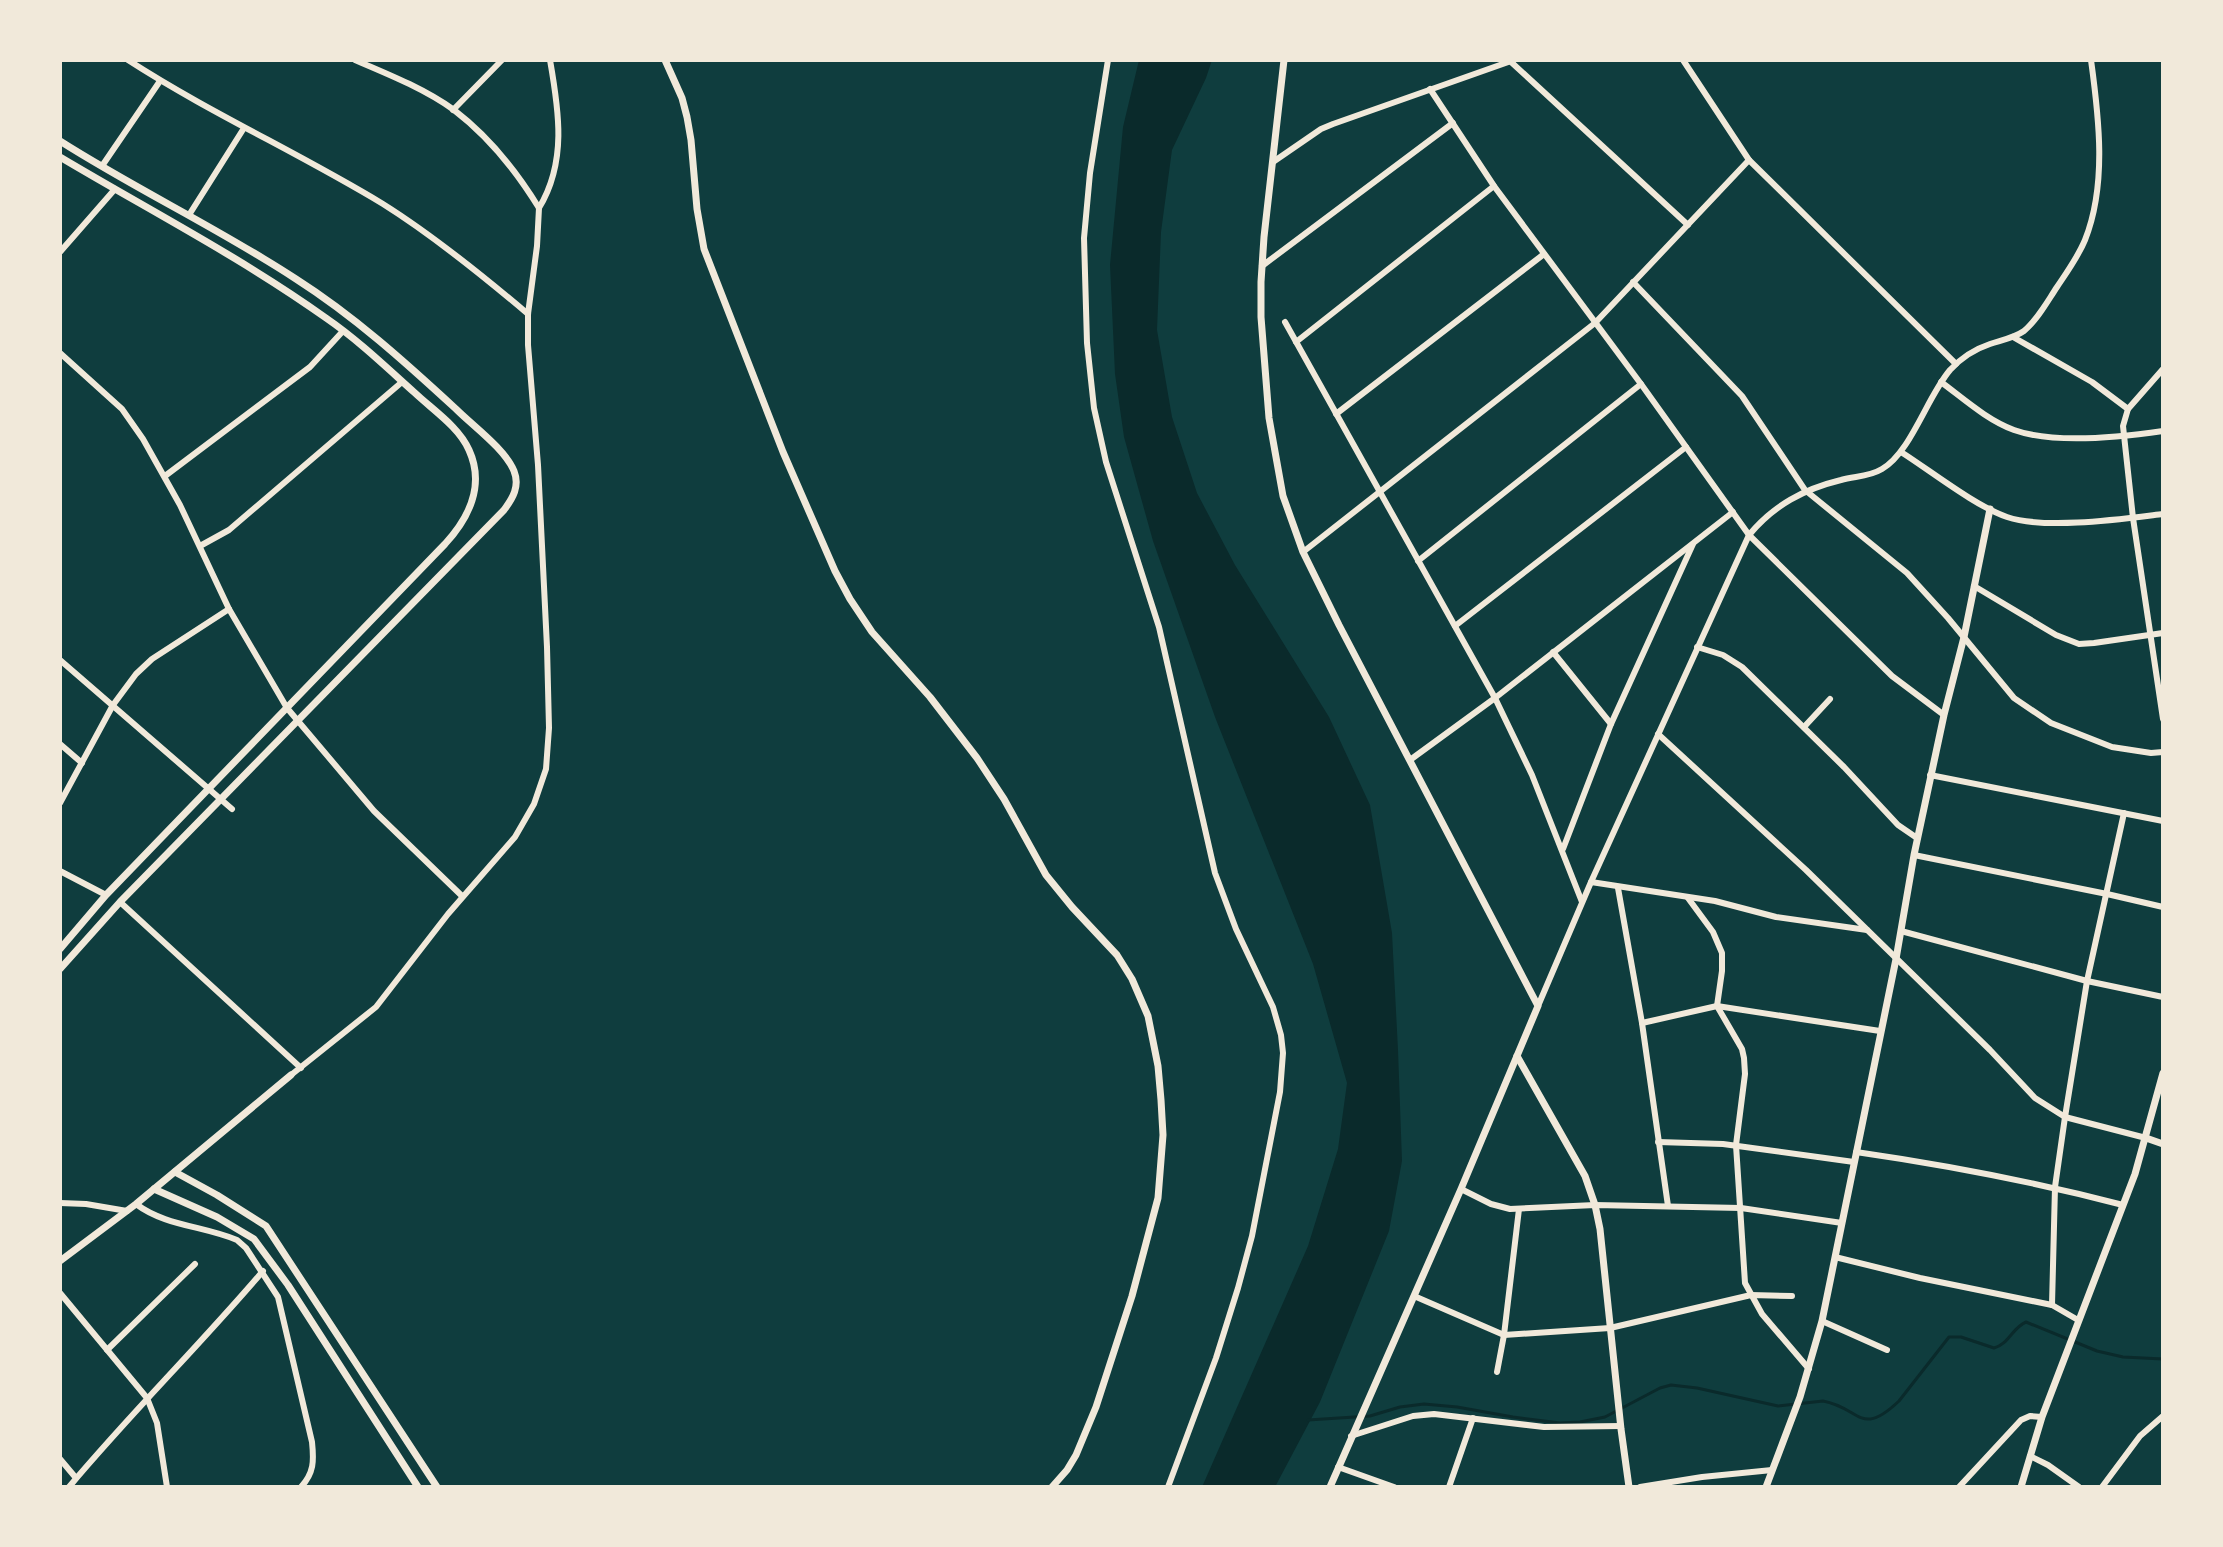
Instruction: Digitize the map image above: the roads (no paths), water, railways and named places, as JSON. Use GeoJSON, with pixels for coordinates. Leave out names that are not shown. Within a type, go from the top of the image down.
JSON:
{"type":"FeatureCollection","features":[{"type":"Feature","properties":{"kind":"street"},"geometry":{"type":"LineString","coordinates":[[128,60],[408,220],[528,314]]}},
{"type":"Feature","properties":{"kind":"street"},"geometry":{"type":"LineString","coordinates":[[355,60],[415,87],[453,110],[498,153],[539,208]]}},
{"type":"Feature","properties":{"kind":"street"},"geometry":{"type":"LineString","coordinates":[[453,110],[502,60]]}},
{"type":"Feature","properties":{"kind":"street"},"geometry":{"type":"LineString","coordinates":[[60,1261],[136,1204],[376,1007],[462,896],[525,822],[546,769],[548,750],[547,647],[538,465],[529,375],[528,314],[539,208],[551,189],[558,155],[559,127],[550,60]]}},
{"type":"Feature","properties":{"kind":"street"},"geometry":{"type":"LineString","coordinates":[[665,60],[687,117],[704,249],[794,480],[835,571],[872,632],[930,697],[977,758],[1004,799],[1046,875],[1117,955],[1132,979],[1148,1016],[1158,1066],[1163,1135],[1158,1198],[1132,1296],[1096,1407],[1076,1455],[1052,1487]]}},
{"type":"Feature","properties":{"kind":"street"},"geometry":{"type":"LineString","coordinates":[[1108,60],[1090,173],[1084,238],[1087,343],[1094,408],[1106,462],[1159,627],[1215,873],[1236,929],[1273,1007],[1283,1053],[1280,1092],[1252,1236],[1216,1358],[1168,1487]]}},
{"type":"Feature","properties":{"kind":"street"},"geometry":{"type":"LineString","coordinates":[[1284,60],[1262,266],[1261,317],[1269,418],[1283,496],[1303,552],[1538,1006]]}},
{"type":"Feature","properties":{"kind":"street"},"geometry":{"type":"LineString","coordinates":[[1683,60],[1749,160],[1956,364]]}},
{"type":"Feature","properties":{"kind":"street"},"geometry":{"type":"LineString","coordinates":[[1330,1487],[1591,882],[1749,535],[1768,515],[1805,490],[1881,470],[1901,452],[1941,382],[1956,364],[1980,348],[2021,333],[2038,316],[2081,249],[2092,220],[2098,174],[2097,117],[2091,60]]}},
{"type":"Feature","properties":{"kind":"street"},"geometry":{"type":"LineString","coordinates":[[1273,162],[1321,129],[1508,61],[1688,225]]}},
{"type":"Feature","properties":{"kind":"street"},"geometry":{"type":"LineString","coordinates":[[102,166],[160,81]]}},
{"type":"Feature","properties":{"kind":"street"},"geometry":{"type":"LineString","coordinates":[[1430,89],[1494,186],[1749,535],[1892,676],[1944,715]]}},
{"type":"Feature","properties":{"kind":"street"},"geometry":{"type":"LineString","coordinates":[[1262,266],[1453,123]]}},
{"type":"Feature","properties":{"kind":"street"},"geometry":{"type":"LineString","coordinates":[[189,215],[244,128]]}},
{"type":"Feature","properties":{"kind":"street"},"geometry":{"type":"LineString","coordinates":[[60,141],[296,279],[355,321],[410,367],[507,458],[516,483],[515,493],[504,510],[120,902],[60,969]]}},
{"type":"Feature","properties":{"kind":"street"},"geometry":{"type":"LineString","coordinates":[[60,157],[272,282],[343,331],[456,431],[474,465],[475,492],[461,524],[445,544],[106,895],[60,949]]}},
{"type":"Feature","properties":{"kind":"street"},"geometry":{"type":"LineString","coordinates":[[1303,552],[1595,323],[1749,160]]}},
{"type":"Feature","properties":{"kind":"street"},"geometry":{"type":"LineString","coordinates":[[1296,342],[1494,186]]}},
{"type":"Feature","properties":{"kind":"street"},"geometry":{"type":"LineString","coordinates":[[60,252],[115,189]]}},
{"type":"Feature","properties":{"kind":"street"},"geometry":{"type":"LineString","coordinates":[[1336,414],[1544,254]]}},
{"type":"Feature","properties":{"kind":"street"},"geometry":{"type":"LineString","coordinates":[[1633,282],[1742,396],[1805,490],[1907,573],[2014,698],[2051,723],[2112,747],[2163,752]]}},
{"type":"Feature","properties":{"kind":"street"},"geometry":{"type":"LineString","coordinates":[[1285,322],[1495,698],[1532,775],[1582,903]]}},
{"type":"Feature","properties":{"kind":"street"},"geometry":{"type":"LineString","coordinates":[[165,476],[310,367],[343,331]]}},
{"type":"Feature","properties":{"kind":"street"},"geometry":{"type":"LineString","coordinates":[[2013,337],[2092,382],[2128,409]]}},
{"type":"Feature","properties":{"kind":"street"},"geometry":{"type":"LineString","coordinates":[[60,353],[122,409],[143,439],[165,476],[229,609],[287,708],[374,811],[462,896]]}},
{"type":"Feature","properties":{"kind":"street"},"geometry":{"type":"LineString","coordinates":[[2163,369],[2128,409],[2123,436],[2163,719]]}},
{"type":"Feature","properties":{"kind":"street"},"geometry":{"type":"LineString","coordinates":[[200,546],[229,530],[402,382]]}},
{"type":"Feature","properties":{"kind":"street"},"geometry":{"type":"LineString","coordinates":[[1941,382],[1987,415],[2024,433],[2074,437],[2163,431]]}},
{"type":"Feature","properties":{"kind":"street"},"geometry":{"type":"LineString","coordinates":[[1418,561],[1641,384]]}},
{"type":"Feature","properties":{"kind":"street"},"geometry":{"type":"LineString","coordinates":[[1455,626],[1686,447]]}},
{"type":"Feature","properties":{"kind":"street"},"geometry":{"type":"LineString","coordinates":[[1901,452],[2009,518],[2038,523],[2163,514]]}},
{"type":"Feature","properties":{"kind":"street"},"geometry":{"type":"LineString","coordinates":[[1766,1487],[1800,1397],[1822,1321],[1930,775],[1964,637],[1990,509]]}},
{"type":"Feature","properties":{"kind":"street"},"geometry":{"type":"LineString","coordinates":[[1410,760],[1495,698],[1733,512]]}},
{"type":"Feature","properties":{"kind":"street"},"geometry":{"type":"LineString","coordinates":[[1563,849],[1611,724],[1693,543]]}},
{"type":"Feature","properties":{"kind":"street"},"geometry":{"type":"LineString","coordinates":[[1974,586],[2079,644],[2163,633]]}},
{"type":"Feature","properties":{"kind":"street"},"geometry":{"type":"LineString","coordinates":[[60,803],[113,705],[136,674],[152,659],[229,609]]}},
{"type":"Feature","properties":{"kind":"street"},"geometry":{"type":"LineString","coordinates":[[1697,647],[1723,655],[1742,667],[1898,825],[1917,838]]}},
{"type":"Feature","properties":{"kind":"street"},"geometry":{"type":"LineString","coordinates":[[1553,652],[1611,724]]}},
{"type":"Feature","properties":{"kind":"street"},"geometry":{"type":"LineString","coordinates":[[60,660],[232,809]]}},
{"type":"Feature","properties":{"kind":"street"},"geometry":{"type":"LineString","coordinates":[[1804,727],[1830,699]]}},
{"type":"Feature","properties":{"kind":"street"},"geometry":{"type":"LineString","coordinates":[[1658,734],[1787,852],[2035,1098],[2065,1117],[2163,1144]]}},
{"type":"Feature","properties":{"kind":"street"},"geometry":{"type":"LineString","coordinates":[[60,744],[82,763]]}},
{"type":"Feature","properties":{"kind":"street"},"geometry":{"type":"LineString","coordinates":[[1930,775],[2163,821]]}},
{"type":"Feature","properties":{"kind":"street"},"geometry":{"type":"LineString","coordinates":[[2052,1305],[2055,1187],[2065,1117],[2087,981],[2124,813]]}},
{"type":"Feature","properties":{"kind":"street"},"geometry":{"type":"LineString","coordinates":[[1914,855],[2163,907]]}},
{"type":"Feature","properties":{"kind":"street"},"geometry":{"type":"LineString","coordinates":[[60,871],[106,895]]}},
{"type":"Feature","properties":{"kind":"street"},"geometry":{"type":"LineString","coordinates":[[1591,882],[1726,904],[1776,917],[1867,930]]}},
{"type":"Feature","properties":{"kind":"street"},"geometry":{"type":"LineString","coordinates":[[1618,888],[1642,1023],[1668,1206]]}},
{"type":"Feature","properties":{"kind":"street"},"geometry":{"type":"LineString","coordinates":[[1688,898],[1713,932],[1722,953],[1717,1006],[1744,1058],[1745,1074],[1736,1145],[1745,1283],[1762,1314],[1809,1369]]}},
{"type":"Feature","properties":{"kind":"street"},"geometry":{"type":"LineString","coordinates":[[120,902],[301,1068]]}},
{"type":"Feature","properties":{"kind":"street"},"geometry":{"type":"LineString","coordinates":[[1901,931],[2087,981],[2163,997]]}},
{"type":"Feature","properties":{"kind":"street"},"geometry":{"type":"LineString","coordinates":[[1642,1023],[1717,1006],[1880,1031]]}},
{"type":"Feature","properties":{"kind":"street"},"geometry":{"type":"LineString","coordinates":[[1517,1056],[1585,1176],[1595,1205],[1629,1487]]}},
{"type":"Feature","properties":{"kind":"street"},"geometry":{"type":"LineString","coordinates":[[2021,1487],[2042,1417],[2146,1138],[2163,1073]]}},
{"type":"Feature","properties":{"kind":"street"},"geometry":{"type":"LineString","coordinates":[[1658,1142],[1736,1145],[1854,1162]]}},
{"type":"Feature","properties":{"kind":"street"},"geometry":{"type":"LineString","coordinates":[[1856,1152],[1941,1164],[2055,1187],[2123,1205]]}},
{"type":"Feature","properties":{"kind":"street"},"geometry":{"type":"LineString","coordinates":[[175,1172],[266,1226],[437,1487]]}},
{"type":"Feature","properties":{"kind":"street"},"geometry":{"type":"LineString","coordinates":[[154,1189],[217,1217],[254,1239],[288,1285],[418,1487]]}},
{"type":"Feature","properties":{"kind":"street"},"geometry":{"type":"LineString","coordinates":[[1461,1189],[1500,1207],[1519,1209],[1595,1205],[1741,1208],[1842,1223]]}},
{"type":"Feature","properties":{"kind":"street"},"geometry":{"type":"LineString","coordinates":[[60,1203],[127,1211]]}},
{"type":"Feature","properties":{"kind":"street"},"geometry":{"type":"LineString","coordinates":[[136,1204],[155,1216],[237,1240],[263,1271],[278,1297],[312,1442],[313,1466],[301,1487]]}},
{"type":"Feature","properties":{"kind":"street"},"geometry":{"type":"LineString","coordinates":[[1497,1372],[1519,1209]]}},
{"type":"Feature","properties":{"kind":"street"},"geometry":{"type":"LineString","coordinates":[[1835,1257],[2052,1305],[2078,1320]]}},
{"type":"Feature","properties":{"kind":"street"},"geometry":{"type":"LineString","coordinates":[[107,1350],[195,1264]]}},
{"type":"Feature","properties":{"kind":"street"},"geometry":{"type":"LineString","coordinates":[[69,1487],[263,1271]]}},
{"type":"Feature","properties":{"kind":"street"},"geometry":{"type":"LineString","coordinates":[[60,1293],[147,1398],[157,1423],[167,1487]]}},
{"type":"Feature","properties":{"kind":"street"},"geometry":{"type":"LineString","coordinates":[[1414,1296],[1504,1335],[1610,1328],[1751,1295],[1792,1296]]}},
{"type":"Feature","properties":{"kind":"street"},"geometry":{"type":"LineString","coordinates":[[1822,1321],[1887,1350]]}},
{"type":"Feature","properties":{"kind":"street"},"geometry":{"type":"LineString","coordinates":[[1351,1436],[1413,1416],[1434,1414],[1544,1427],[1621,1426]]}},
{"type":"Feature","properties":{"kind":"street"},"geometry":{"type":"LineString","coordinates":[[1959,1487],[2021,1420],[2030,1416],[2042,1417]]}},
{"type":"Feature","properties":{"kind":"street"},"geometry":{"type":"LineString","coordinates":[[2102,1487],[2140,1436],[2163,1416]]}},
{"type":"Feature","properties":{"kind":"street"},"geometry":{"type":"LineString","coordinates":[[1449,1487],[1473,1418]]}},
{"type":"Feature","properties":{"kind":"street"},"geometry":{"type":"LineString","coordinates":[[2030,1456],[2079,1487]]}},
{"type":"Feature","properties":{"kind":"street"},"geometry":{"type":"LineString","coordinates":[[60,1459],[76,1478]]}},
{"type":"Feature","properties":{"kind":"street"},"geometry":{"type":"LineString","coordinates":[[1338,1467],[1394,1487]]}},
{"type":"Feature","properties":{"kind":"street"},"geometry":{"type":"LineString","coordinates":[[1640,1487],[1772,1470]]}},
{"type":"Feature","properties":{"kind":"water"},"geometry":{"type":"Polygon","coordinates":[[[1139,60],[1212,60],[1172,150],[1161,232],[1157,330],[1172,417],[1197,493],[1235,565],[1329,717],[1370,805],[1392,933],[1402,1161],[1389,1231],[1320,1402],[1275,1487],[1202,1487],[1308,1246],[1338,1149],[1347,1083],[1313,964],[1215,717],[1153,541],[1124,437],[1115,374],[1110,265],[1123,127],[1139,60]]]}},
{"type":"Feature","properties":{"kind":"waterway"},"geometry":{"type":"LineString","coordinates":[[1308,1420],[1370,1416],[1424,1404],[1560,1423],[1580,1422],[1605,1417],[1671,1385],[1778,1406],[1823,1401],[1861,1418],[1876,1418],[1899,1401],[1949,1337],[1961,1337],[1994,1348],[2026,1322],[2097,1351],[2123,1357],[2163,1359]]}}]}
